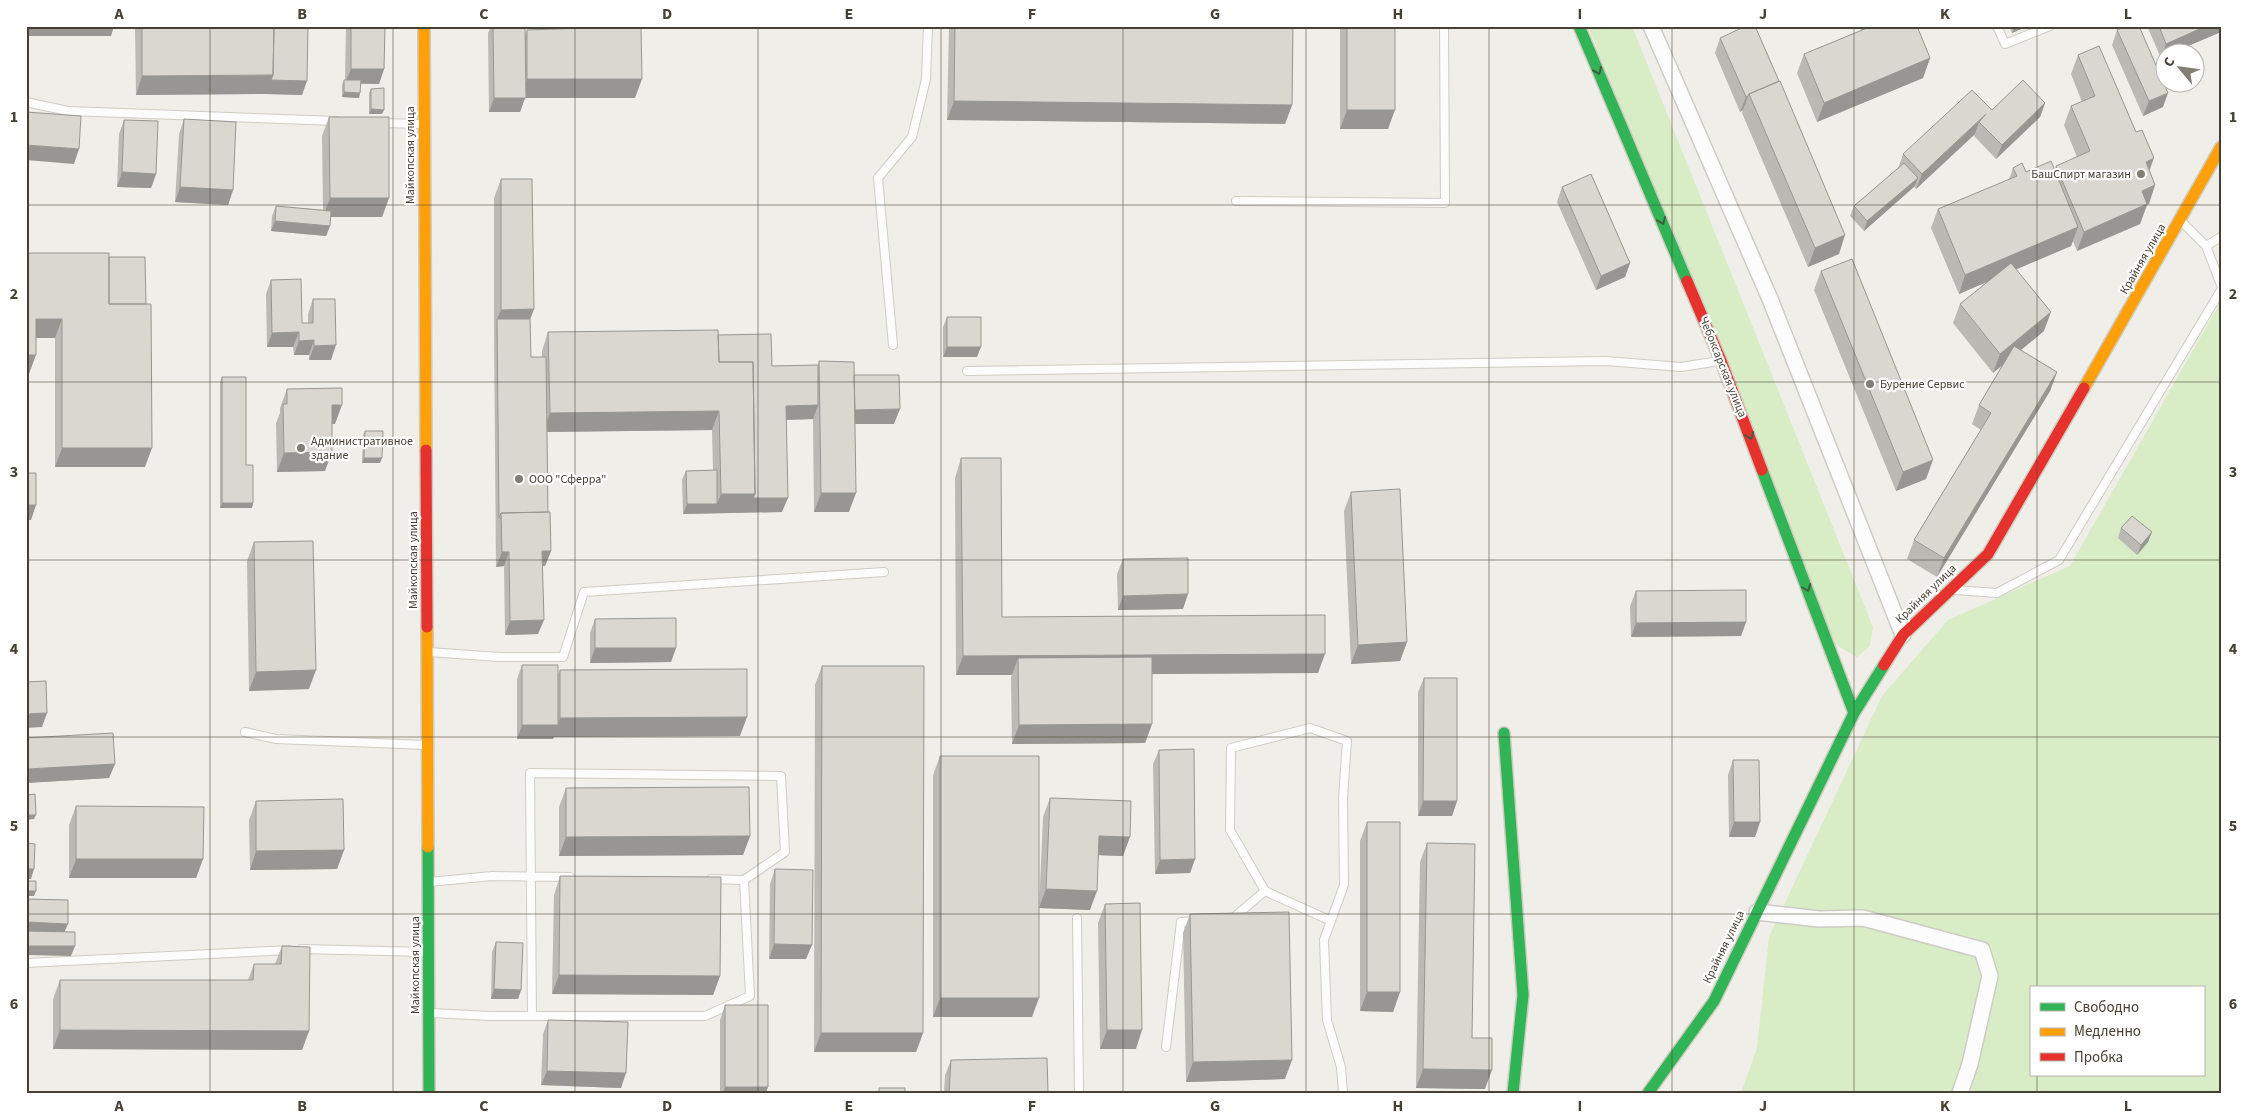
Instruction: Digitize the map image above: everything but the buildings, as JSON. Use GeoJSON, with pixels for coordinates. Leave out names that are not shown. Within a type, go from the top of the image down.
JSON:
{"type":"FeatureCollection","features":[{"type":"Feature","properties":{"kind":"street","name":"Майкопская улица"},"geometry":{"type":"LineString","coordinates":[[424,26],[429,1093]]}},
{"type":"Feature","properties":{"kind":"street","name":"Чебоксарская улица"},"geometry":{"type":"LineString","coordinates":[[1580,26],[1721,361],[1854,713]]}},
{"type":"Feature","properties":{"kind":"street"},"geometry":{"type":"LineString","coordinates":[[1651,26],[1770,299],[1903,635]]}},
{"type":"Feature","properties":{"kind":"street","name":"Крайняя улица"},"geometry":{"type":"LineString","coordinates":[[1648,1093],[1714,1001],[1854,713],[1903,635],[1988,554],[2181,221],[2221,147]]}},
{"type":"Feature","properties":{"kind":"street"},"geometry":{"type":"LineString","coordinates":[[1504,733],[1523,995],[1513,1093]]}},
{"type":"Feature","properties":{"kind":"street"},"geometry":{"type":"LineString","coordinates":[[1756,912],[1820,919],[1863,918],[1982,950],[1990,976],[1970,1064],[1960,1093]]}},
{"type":"Feature","properties":{"kind":"lane"},"geometry":{"type":"LineString","coordinates":[[893,345],[878,178],[912,137],[926,79],[928,26]]}},
{"type":"Feature","properties":{"kind":"lane"},"geometry":{"type":"LineString","coordinates":[[1236,201],[1444,203],[1444,26]]}},
{"type":"Feature","properties":{"kind":"lane"},"geometry":{"type":"LineString","coordinates":[[1997,26],[2005,44],[2050,26]]}},
{"type":"Feature","properties":{"kind":"lane"},"geometry":{"type":"LineString","coordinates":[[26,102],[68,111],[344,121]]}},
{"type":"Feature","properties":{"kind":"lane"},"geometry":{"type":"LineString","coordinates":[[374,122],[424,124]]}},
{"type":"Feature","properties":{"kind":"lane"},"geometry":{"type":"LineString","coordinates":[[2181,221],[2206,246],[2221,285]]}},
{"type":"Feature","properties":{"kind":"lane"},"geometry":{"type":"LineString","coordinates":[[2206,246],[2221,237]]}},
{"type":"Feature","properties":{"kind":"lane"},"geometry":{"type":"LineString","coordinates":[[1951,589],[1997,593],[2059,560],[2221,290]]}},
{"type":"Feature","properties":{"kind":"lane"},"geometry":{"type":"LineString","coordinates":[[967,372],[1606,361],[1681,367],[1721,361]]}},
{"type":"Feature","properties":{"kind":"lane"},"geometry":{"type":"LineString","coordinates":[[427,652],[499,657],[563,657],[584,592],[884,572]]}},
{"type":"Feature","properties":{"kind":"lane"},"geometry":{"type":"LineString","coordinates":[[1331,922],[1265,891],[1230,830],[1231,748],[1310,728],[1347,741],[1343,798],[1344,885],[1331,922],[1324,940],[1327,1020],[1341,1067],[1343,1093]]}},
{"type":"Feature","properties":{"kind":"lane"},"geometry":{"type":"LineString","coordinates":[[245,732],[276,739],[428,745]]}},
{"type":"Feature","properties":{"kind":"lane"},"geometry":{"type":"LineString","coordinates":[[532,1016],[530,773],[781,776],[785,852],[744,880],[705,879]]}},
{"type":"Feature","properties":{"kind":"lane"},"geometry":{"type":"LineString","coordinates":[[428,882],[492,876],[579,878]]}},
{"type":"Feature","properties":{"kind":"lane"},"geometry":{"type":"LineString","coordinates":[[429,1013],[532,1016],[705,1016],[750,996],[744,880]]}},
{"type":"Feature","properties":{"kind":"lane"},"geometry":{"type":"LineString","coordinates":[[1224,918],[1233,918],[1265,891]]}},
{"type":"Feature","properties":{"kind":"lane"},"geometry":{"type":"LineString","coordinates":[[1077,918],[1079,1093]]}},
{"type":"Feature","properties":{"kind":"lane"},"geometry":{"type":"LineString","coordinates":[[1166,1047],[1181,922],[1207,920]]}},
{"type":"Feature","properties":{"kind":"lane"},"geometry":{"type":"LineString","coordinates":[[26,963],[302,949],[428,952]]}},
{"type":"Feature","properties":{"kind":"green space"},"geometry":{"type":"Polygon","coordinates":[[[1588,26],[1632,26],[1873,627],[1870,646],[1857,657],[1836,645],[1588,26]]]}},
{"type":"Feature","properties":{"kind":"green space"},"geometry":{"type":"Polygon","coordinates":[[[2221,301],[2221,1093],[1741,1093],[1757,1048],[1769,937],[1882,696],[1948,620],[2070,566],[2221,301]]]}},
{"type":"Feature","properties":{"kind":"traffic: fast"},"geometry":{"type":"LineString","coordinates":[[1579,26],[1687,281]]}},
{"type":"Feature","properties":{"kind":"traffic: fast"},"geometry":{"type":"LineString","coordinates":[[1762,470],[1854,713]]}},
{"type":"Feature","properties":{"kind":"traffic: fast"},"geometry":{"type":"LineString","coordinates":[[1648,1093],[1714,1001],[1854,713],[1884,665]]}},
{"type":"Feature","properties":{"kind":"traffic: fast"},"geometry":{"type":"LineString","coordinates":[[1504,733],[1523,995],[1513,1093]]}},
{"type":"Feature","properties":{"kind":"traffic: fast"},"geometry":{"type":"LineString","coordinates":[[428,847],[429,1093]]}},
{"type":"Feature","properties":{"kind":"traffic: slow"},"geometry":{"type":"LineString","coordinates":[[424,26],[426,450]]}},
{"type":"Feature","properties":{"kind":"traffic: slow"},"geometry":{"type":"LineString","coordinates":[[2084,388],[2221,147]]}},
{"type":"Feature","properties":{"kind":"traffic: slow"},"geometry":{"type":"LineString","coordinates":[[427,627],[428,847]]}},
{"type":"Feature","properties":{"kind":"traffic: jam"},"geometry":{"type":"LineString","coordinates":[[1687,281],[1721,361],[1762,470]]}},
{"type":"Feature","properties":{"kind":"traffic: jam"},"geometry":{"type":"LineString","coordinates":[[1884,665],[1903,635],[1988,554],[2084,388]]}},
{"type":"Feature","properties":{"kind":"traffic: jam"},"geometry":{"type":"LineString","coordinates":[[426,450],[427,627]]}},
{"type":"Feature","properties":{"kind":"place","name":"БашСпирт магазин"},"geometry":{"type":"Point","coordinates":[2141,174]}},
{"type":"Feature","properties":{"kind":"place","name":"Бурение Сервис"},"geometry":{"type":"Point","coordinates":[1870,384]}},
{"type":"Feature","properties":{"kind":"place","name":"Административное здание"},"geometry":{"type":"Point","coordinates":[301,448]}},
{"type":"Feature","properties":{"kind":"place","name":"ООО \"Сферра\""},"geometry":{"type":"Point","coordinates":[519,479]}}]}
